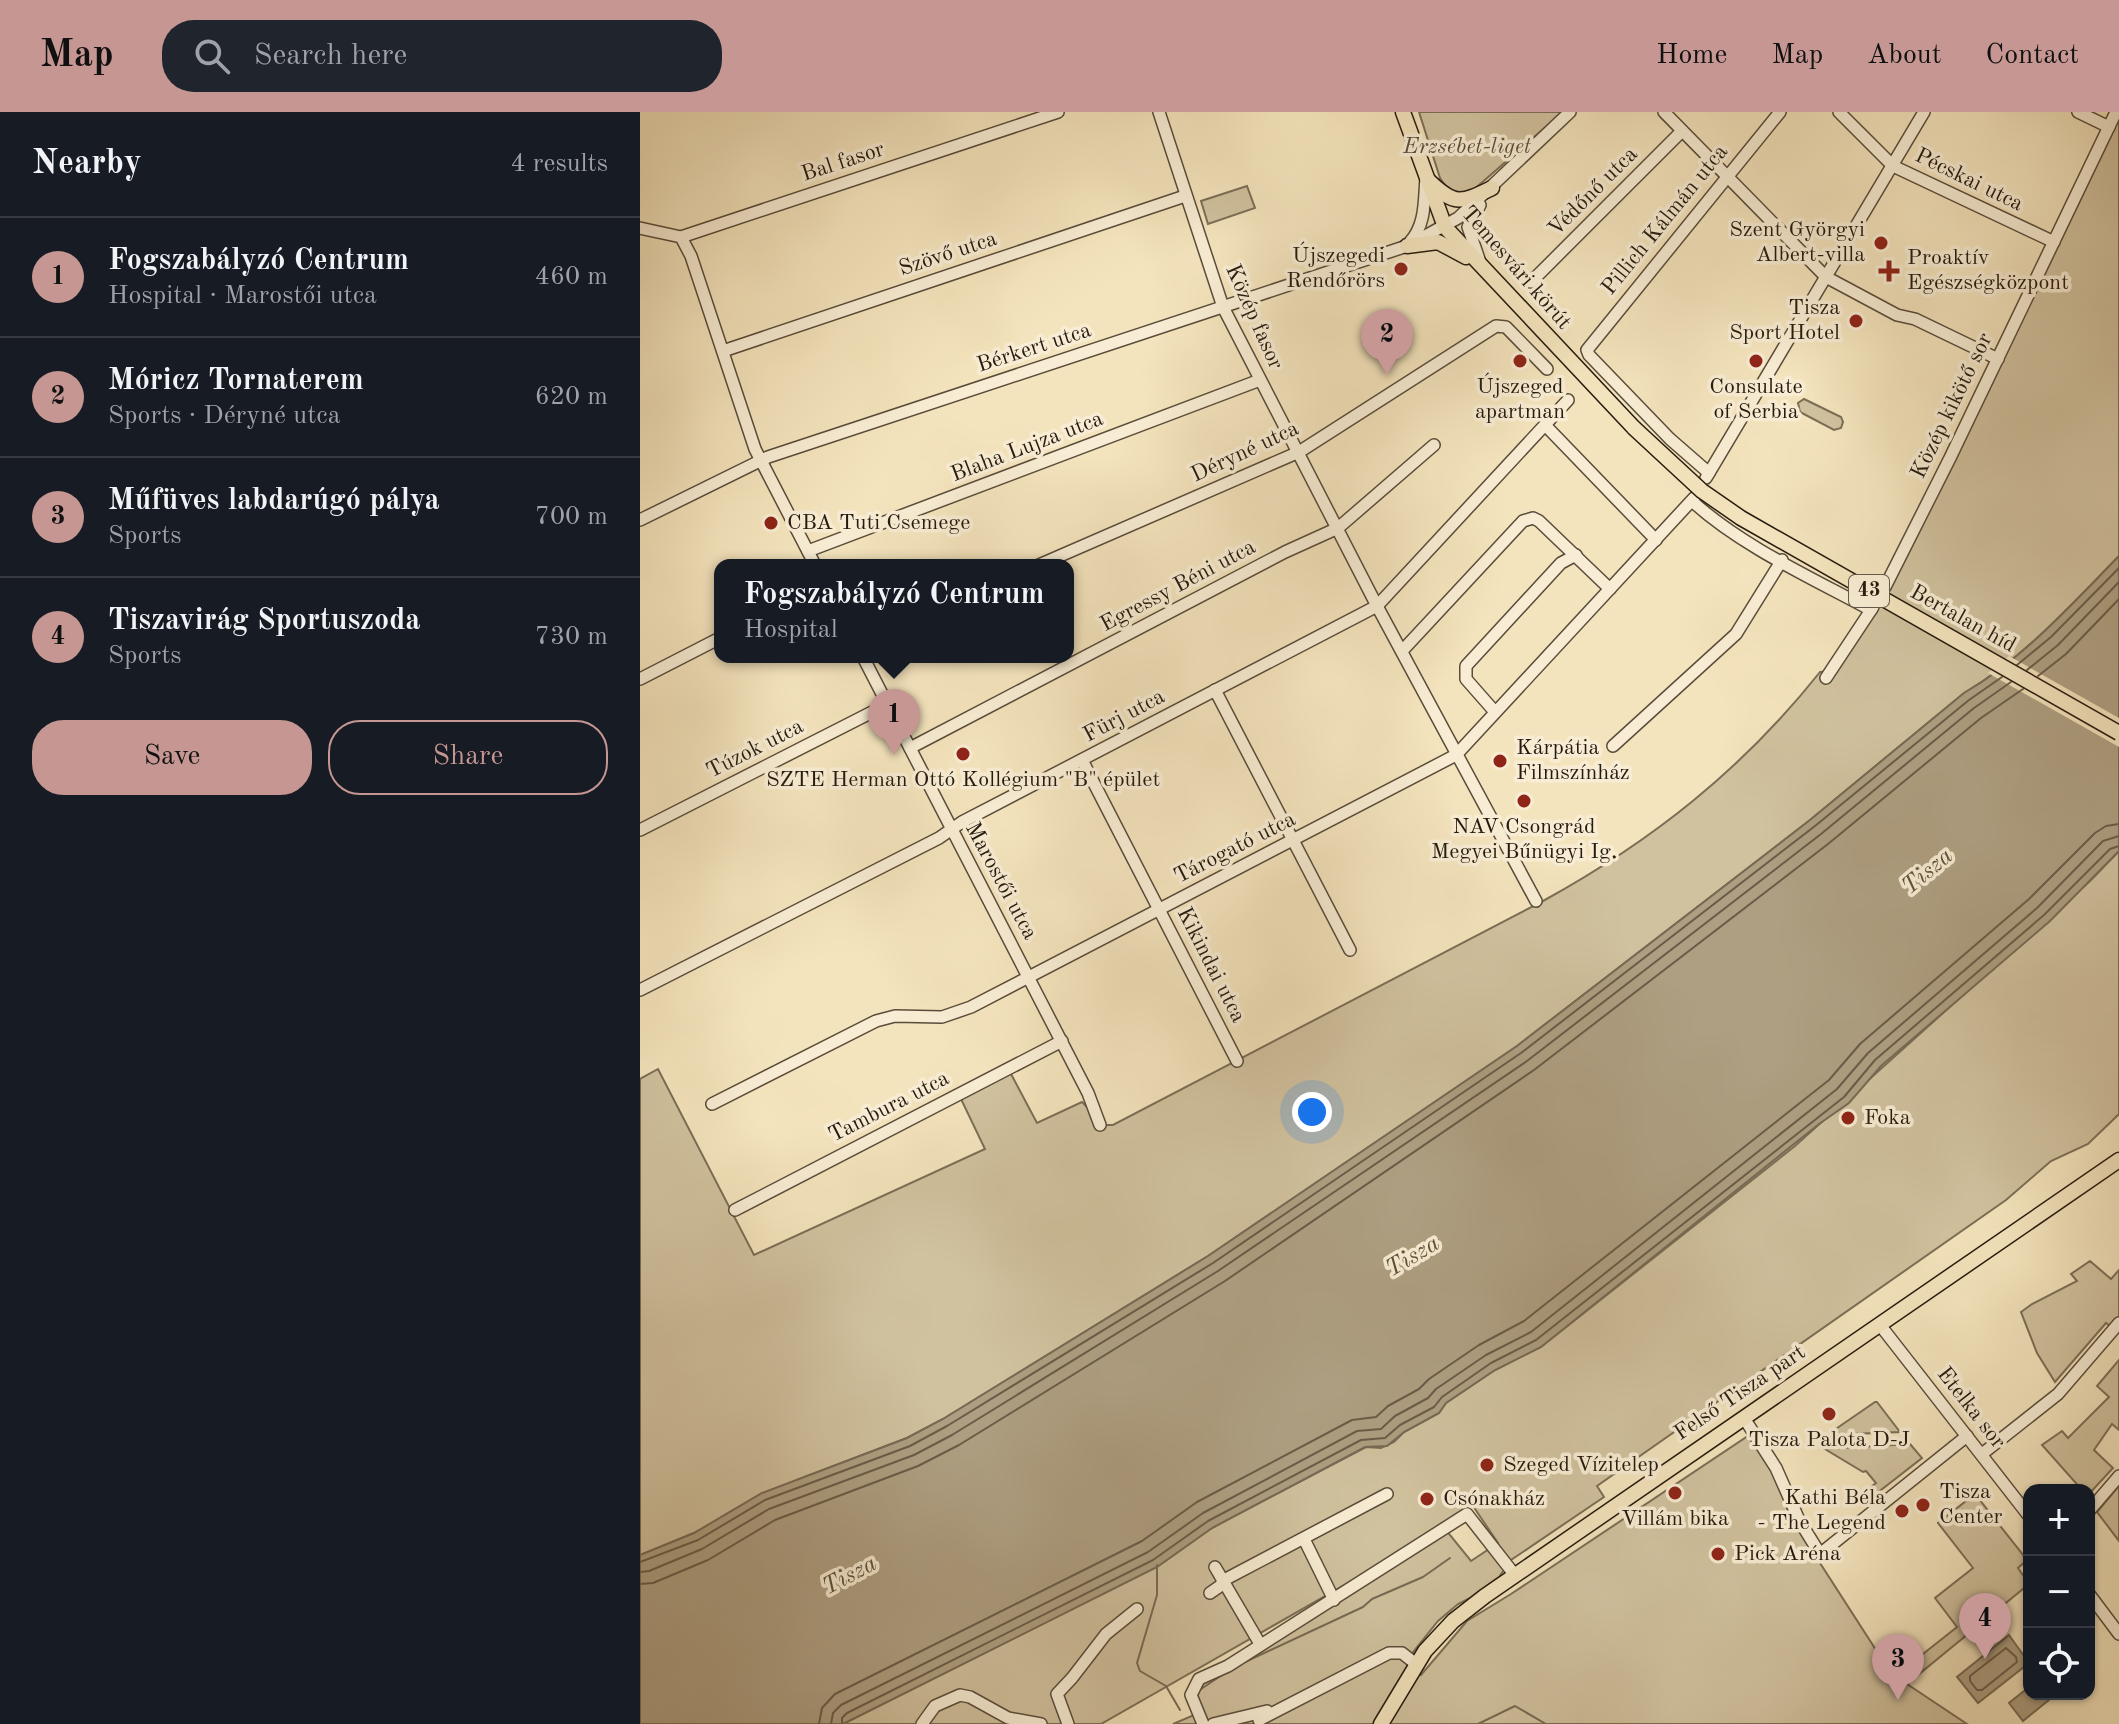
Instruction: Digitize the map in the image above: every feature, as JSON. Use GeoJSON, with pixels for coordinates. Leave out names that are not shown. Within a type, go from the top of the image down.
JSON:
{"type":"FeatureCollection","features":[{"type":"Feature","properties":{"kind":"main road","name":"Temesvári körút"},"geometry":{"type":"LineString","coordinates":[[1403,112],[1445,227],[1634,428]]}},
{"type":"Feature","properties":{"kind":"main road"},"geometry":{"type":"LineString","coordinates":[[1426,178],[1456,201],[1470,199],[1492,188]]}},
{"type":"Feature","properties":{"kind":"main road"},"geometry":{"type":"LineString","coordinates":[[1407,246],[1438,242],[1482,266]]}},
{"type":"Feature","properties":{"kind":"main road","name":"Bertalan híd"},"geometry":{"type":"LineString","coordinates":[[1634,428],[1702,491],[1741,518],[2119,733]]}},
{"type":"Feature","properties":{"kind":"main road","name":"Felső Tisza part"},"geometry":{"type":"LineString","coordinates":[[1381,1724],[1416,1664],[1453,1621],[1514,1574],[2119,1160]]}},
{"type":"Feature","properties":{"kind":"street","name":"Bal fasor"},"geometry":{"type":"LineString","coordinates":[[681,237],[1058,112]]}},
{"type":"Feature","properties":{"kind":"street","name":"Közép fasor"},"geometry":{"type":"LineString","coordinates":[[1159,112],[1223,307],[1377,606],[1536,901]]}},
{"type":"Feature","properties":{"kind":"street"},"geometry":{"type":"LineString","coordinates":[[1482,266],[1468,227],[1474,214],[1492,188],[1570,112]]}},
{"type":"Feature","properties":{"kind":"street"},"geometry":{"type":"LineString","coordinates":[[1664,112],[1826,277],[1897,315],[1915,319],[1998,359]]}},
{"type":"Feature","properties":{"kind":"street","name":"Pillich Kálmán utca"},"geometry":{"type":"LineString","coordinates":[[1780,112],[1587,350],[1708,476],[1826,277]]}},
{"type":"Feature","properties":{"kind":"street","name":"Pécskai utca"},"geometry":{"type":"LineString","coordinates":[[1839,112],[1893,166],[2054,242]]}},
{"type":"Feature","properties":{"kind":"street"},"geometry":{"type":"LineString","coordinates":[[1826,277],[1924,112]]}},
{"type":"Feature","properties":{"kind":"street"},"geometry":{"type":"LineString","coordinates":[[2078,112],[2109,127]]}},
{"type":"Feature","properties":{"kind":"street","name":"Közép kikötő sor"},"geometry":{"type":"LineString","coordinates":[[1885,587],[2116,112]]}},
{"type":"Feature","properties":{"kind":"street","name":"Védőnő utca"},"geometry":{"type":"LineString","coordinates":[[1531,282],[1682,131]]}},
{"type":"Feature","properties":{"kind":"street"},"geometry":{"type":"LineString","coordinates":[[1407,246],[1421,225],[1426,178]]}},
{"type":"Feature","properties":{"kind":"street","name":"Bérkert utca"},"geometry":{"type":"LineString","coordinates":[[640,520],[760,460],[1407,246],[1445,227],[1492,188]]}},
{"type":"Feature","properties":{"kind":"street","name":"Szövő utca"},"geometry":{"type":"LineString","coordinates":[[723,351],[1185,196]]}},
{"type":"Feature","properties":{"kind":"street"},"geometry":{"type":"LineString","coordinates":[[640,228],[681,237],[691,256],[749,435],[812,559]]}},
{"type":"Feature","properties":{"kind":"street","name":"Déryné utca"},"geometry":{"type":"LineString","coordinates":[[1053,559],[1299,452],[1496,326]]}},
{"type":"Feature","properties":{"kind":"street","name":"Temesvári körút"},"geometry":{"type":"LineString","coordinates":[[1496,326],[1506,327],[1547,369]]}},
{"type":"Feature","properties":{"kind":"street","name":"Blaha Lujza utca"},"geometry":{"type":"LineString","coordinates":[[808,551],[1260,380]]}},
{"type":"Feature","properties":{"kind":"street","name":"Fürj utca"},"geometry":{"type":"LineString","coordinates":[[640,990],[939,838],[1377,606],[1568,400]]}},
{"type":"Feature","properties":{"kind":"street"},"geometry":{"type":"LineString","coordinates":[[1545,425],[1656,540]]}},
{"type":"Feature","properties":{"kind":"street"},"geometry":{"type":"LineString","coordinates":[[1338,528],[1434,445]]}},
{"type":"Feature","properties":{"kind":"street","name":"Tárogató utca"},"geometry":{"type":"LineString","coordinates":[[712,1104],[876,1021],[895,1016],[942,1017],[956,1013],[1456,755],[1693,500],[1705,513],[1782,560]]}},
{"type":"Feature","properties":{"kind":"street"},"geometry":{"type":"LineString","coordinates":[[1402,651],[1523,521],[1533,518],[1610,589]]}},
{"type":"Feature","properties":{"kind":"street","name":"Egressy Béni utca"},"geometry":{"type":"LineString","coordinates":[[1074,662],[1285,552],[1338,528]]}},
{"type":"Feature","properties":{"kind":"street"},"geometry":{"type":"LineString","coordinates":[[1495,712],[1466,679],[1466,666],[1561,563],[1576,555]]}},
{"type":"Feature","properties":{"kind":"street"},"geometry":{"type":"LineString","coordinates":[[1613,746],[1736,634],[1782,560],[1872,609],[1826,678]]}},
{"type":"Feature","properties":{"kind":"street"},"geometry":{"type":"LineString","coordinates":[[640,679],[714,641]]}},
{"type":"Feature","properties":{"kind":"street","name":"Marostői utca"},"geometry":{"type":"LineString","coordinates":[[866,663],[1062,1041],[1100,1125]]}},
{"type":"Feature","properties":{"kind":"street","name":"Egressy Béni utca"},"geometry":{"type":"LineString","coordinates":[[910,748],[1073,663]]}},
{"type":"Feature","properties":{"kind":"street"},"geometry":{"type":"LineString","coordinates":[[1215,690],[1350,950]]}},
{"type":"Feature","properties":{"kind":"street","name":"Túzok utca"},"geometry":{"type":"LineString","coordinates":[[640,830],[888,704]]}},
{"type":"Feature","properties":{"kind":"street","name":"Kikindai utca"},"geometry":{"type":"LineString","coordinates":[[1082,760],[1237,1061]]}},
{"type":"Feature","properties":{"kind":"street","name":"Tambura utca"},"geometry":{"type":"LineString","coordinates":[[735,1210],[1062,1041]]}},
{"type":"Feature","properties":{"kind":"street"},"geometry":{"type":"LineString","coordinates":[[1982,1454],[2058,1394],[2119,1323]]}},
{"type":"Feature","properties":{"kind":"street","name":"Etelka sor"},"geometry":{"type":"LineString","coordinates":[[1880,1325],[2023,1508]]}},
{"type":"Feature","properties":{"kind":"street"},"geometry":{"type":"LineString","coordinates":[[1744,1418],[1776,1468],[1799,1520],[1820,1554],[1967,1436]]}},
{"type":"Feature","properties":{"kind":"street"},"geometry":{"type":"LineString","coordinates":[[2095,1504],[2119,1476]]}},
{"type":"Feature","properties":{"kind":"street"},"geometry":{"type":"LineString","coordinates":[[1210,1593],[1224,1580],[1387,1494]]}},
{"type":"Feature","properties":{"kind":"street"},"geometry":{"type":"LineString","coordinates":[[1203,1724],[1191,1695],[1199,1679],[1228,1666],[1467,1514],[1514,1574]]}},
{"type":"Feature","properties":{"kind":"street"},"geometry":{"type":"LineString","coordinates":[[1304,1539],[1334,1600]]}},
{"type":"Feature","properties":{"kind":"street"},"geometry":{"type":"LineString","coordinates":[[1215,1567],[1260,1644]]}},
{"type":"Feature","properties":{"kind":"street"},"geometry":{"type":"LineString","coordinates":[[2095,1602],[2119,1634]]}},
{"type":"Feature","properties":{"kind":"street"},"geometry":{"type":"LineString","coordinates":[[1068,1724],[1057,1694],[1106,1634],[1137,1609]]}},
{"type":"Feature","properties":{"kind":"street"},"geometry":{"type":"LineString","coordinates":[[1259,1720],[1389,1653],[1402,1653],[1416,1664]]}},
{"type":"Feature","properties":{"kind":"street"},"geometry":{"type":"LineString","coordinates":[[922,1724],[935,1706],[960,1695],[970,1697],[1008,1718],[1041,1724]]}},
{"type":"Feature","properties":{"kind":"street"},"geometry":{"type":"LineString","coordinates":[[1213,1724],[1291,1705]]}},
{"type":"Feature","properties":{"kind":"green space","name":"Erzsébet-liget"},"geometry":{"type":"Polygon","coordinates":[[[1419,112],[1563,112],[1471,192],[1451,192],[1452,196],[1440,185],[1440,181],[1450,192],[1440,178],[1419,112]]]}},
{"type":"Feature","properties":{"kind":"green space"},"geometry":{"type":"Polygon","coordinates":[[[2119,115],[2119,556],[2065,612],[2007,664],[1964,693],[1810,820],[1517,1046],[1208,1256],[907,1438],[797,1480],[694,1533],[640,1555],[640,1079],[658,1069],[754,1255],[985,1149],[960,1097],[1010,1072],[1037,1123],[1082,1102],[1105,1125],[1113,1125],[1543,901],[1621,854],[1727,772],[1790,708],[1820,672],[1835,671],[1892,583],[2119,115]]]}},
{"type":"Feature","properties":{"kind":"green space"},"geometry":{"type":"Polygon","coordinates":[[[1247,186],[1255,208],[1208,224],[1201,201],[1247,186]]]}},
{"type":"Feature","properties":{"kind":"green space"},"geometry":{"type":"Polygon","coordinates":[[[1804,399],[1841,417],[1841,428],[1834,430],[1800,412],[1798,403],[1804,399]]]}},
{"type":"Feature","properties":{"kind":"green space"},"geometry":{"type":"Polygon","coordinates":[[[2119,851],[2119,1114],[2088,1144],[2051,1161],[2006,1200],[1597,1486],[1604,1497],[1511,1560],[1499,1577],[1438,1621],[1406,1661],[1421,1675],[1467,1621],[1748,1436],[1775,1476],[1791,1518],[1887,1667],[1904,1669],[1957,1627],[1935,1598],[1973,1568],[1938,1523],[1975,1494],[2023,1555],[2023,1564],[2018,1568],[2023,1575],[2023,1589],[1907,1684],[1967,1724],[1173,1724],[1199,1713],[1194,1689],[1446,1530],[1471,1561],[1498,1543],[1473,1506],[1390,1559],[1101,1724],[843,1724],[1157,1567],[1212,1528],[1366,1447],[1381,1448],[1394,1442],[1404,1432],[1439,1413],[1446,1403],[1495,1370],[1541,1347],[1795,1146],[2090,881],[2119,851]]]}},
{"type":"Feature","properties":{"kind":"green space"},"geometry":{"type":"Polygon","coordinates":[[[2090,1261],[2111,1279],[2119,1270],[2119,1318],[2111,1327],[2106,1323],[2055,1382],[2037,1353],[2021,1312],[2077,1281],[2071,1274],[2090,1261]]]}},
{"type":"Feature","properties":{"kind":"green space"},"geometry":{"type":"Polygon","coordinates":[[[2119,1360],[2119,1430],[2112,1424],[2094,1450],[2113,1468],[2095,1488],[2095,1484],[2077,1484],[2042,1445],[2062,1431],[2068,1438],[2109,1397],[2097,1386],[2119,1360]]]}},
{"type":"Feature","properties":{"kind":"green space"},"geometry":{"type":"Polygon","coordinates":[[[1875,1402],[1900,1432],[1827,1435],[1875,1402]]]}},
{"type":"Feature","properties":{"kind":"green space"},"geometry":{"type":"Polygon","coordinates":[[[1910,1444],[1922,1458],[1863,1504],[1859,1496],[1876,1483],[1866,1471],[1825,1449],[1910,1444]]]}},
{"type":"Feature","properties":{"kind":"green space"},"geometry":{"type":"Polygon","coordinates":[[[2119,1486],[2119,1541],[2097,1512],[2119,1486]]]}},
{"type":"Feature","properties":{"kind":"water","name":"Tisza"},"geometry":{"type":"Polygon","coordinates":[[[2119,556],[2119,851],[2050,921],[1881,1066],[1849,1103],[1541,1347],[1495,1370],[1446,1403],[1439,1413],[1404,1432],[1387,1446],[1365,1447],[1212,1528],[1157,1567],[843,1724],[640,1724],[640,1555],[694,1533],[762,1493],[907,1438],[1208,1256],[1517,1046],[1810,820],[1964,693],[2007,664],[2046,630],[2119,556]]]}},
{"type":"Feature","properties":{"kind":"water"},"geometry":{"type":"Polygon","coordinates":[[[2009,1635],[2023,1655],[2023,1668],[1978,1703],[1957,1677],[2009,1635]]]}},
{"type":"Feature","properties":{"kind":"water"},"geometry":{"type":"Polygon","coordinates":[[[2023,1692],[2023,1700],[2049,1700],[2023,1721],[2009,1703],[2023,1692]]]}},
{"type":"Feature","properties":{"kind":"pier"},"geometry":{"type":"Polygon","coordinates":[[[2009,656],[2119,718],[2119,747],[1988,673],[2009,656]]]}},
{"type":"Feature","properties":{"kind":"waterway"},"geometry":{"type":"LineString","coordinates":[[1245,1662],[1423,1577],[1450,1558]]}},
{"type":"Feature","properties":{"kind":"waterway"},"geometry":{"type":"LineString","coordinates":[[1157,1565],[1157,1595],[1137,1663],[1140,1671],[1166,1686],[1180,1710]]}},
{"type":"Feature","properties":{"kind":"waterway"},"geometry":{"type":"LineString","coordinates":[[1198,1691],[1222,1675]]}},
{"type":"Feature","properties":{"kind":"waterway"},"geometry":{"type":"LineString","coordinates":[[1478,1724],[1515,1706],[1546,1724]]}},
{"type":"Feature","properties":{"kind":"place","name":"Szent Györgyi Albert-villa"},"geometry":{"type":"Point","coordinates":[1881,243]}},
{"type":"Feature","properties":{"kind":"place","name":"Újszegedi Rendőrörs"},"geometry":{"type":"Point","coordinates":[1401,269]}},
{"type":"Feature","properties":{"kind":"place","name":"Proaktív Egészségközpont"},"geometry":{"type":"Point","coordinates":[1889,271]}},
{"type":"Feature","properties":{"kind":"place","name":"Tisza Sport Hotel"},"geometry":{"type":"Point","coordinates":[1856,321]}},
{"type":"Feature","properties":{"kind":"place","name":"Újszeged apartman"},"geometry":{"type":"Point","coordinates":[1520,361]}},
{"type":"Feature","properties":{"kind":"place","name":"Consulate of Serbia"},"geometry":{"type":"Point","coordinates":[1756,361]}},
{"type":"Feature","properties":{"kind":"place","name":"Móricz Tornaterem"},"geometry":{"type":"Point","coordinates":[1387,375]}},
{"type":"Feature","properties":{"kind":"place","name":"CBA Tuti Csemege"},"geometry":{"type":"Point","coordinates":[771,523]}},
{"type":"Feature","properties":{"kind":"place","name":"SZTE Herman Ottó Kollégium \"B\" épület"},"geometry":{"type":"Point","coordinates":[963,754]}},
{"type":"Feature","properties":{"kind":"place","name":"Fogszabályzó Centrum"},"geometry":{"type":"Point","coordinates":[894,755]}},
{"type":"Feature","properties":{"kind":"place","name":"Kárpátia Filmszínház"},"geometry":{"type":"Point","coordinates":[1500,761]}},
{"type":"Feature","properties":{"kind":"place","name":"NAV Csongrád Megyei Bűnügyi Ig."},"geometry":{"type":"Point","coordinates":[1524,801]}},
{"type":"Feature","properties":{"kind":"place","name":"Foka"},"geometry":{"type":"Point","coordinates":[1848,1118]}},
{"type":"Feature","properties":{"kind":"place","name":"Tisza Palota D-J"},"geometry":{"type":"Point","coordinates":[1829,1414]}},
{"type":"Feature","properties":{"kind":"place","name":"Szeged Vízitelep"},"geometry":{"type":"Point","coordinates":[1487,1465]}},
{"type":"Feature","properties":{"kind":"place","name":"Villám bika"},"geometry":{"type":"Point","coordinates":[1675,1493]}},
{"type":"Feature","properties":{"kind":"place","name":"Csónakház"},"geometry":{"type":"Point","coordinates":[1427,1499]}},
{"type":"Feature","properties":{"kind":"place","name":"Tisza Center"},"geometry":{"type":"Point","coordinates":[1923,1505]}},
{"type":"Feature","properties":{"kind":"place","name":"Kathi Béla - The Legend"},"geometry":{"type":"Point","coordinates":[1902,1511]}},
{"type":"Feature","properties":{"kind":"place","name":"Pick Aréna"},"geometry":{"type":"Point","coordinates":[1718,1554]}},
{"type":"Feature","properties":{"kind":"place","name":"Tiszavirág Sportuszoda"},"geometry":{"type":"Point","coordinates":[1985,1659]}},
{"type":"Feature","properties":{"kind":"place","name":"Műfüves labdarúgó pálya"},"geometry":{"type":"Point","coordinates":[1898,1700]}}]}
